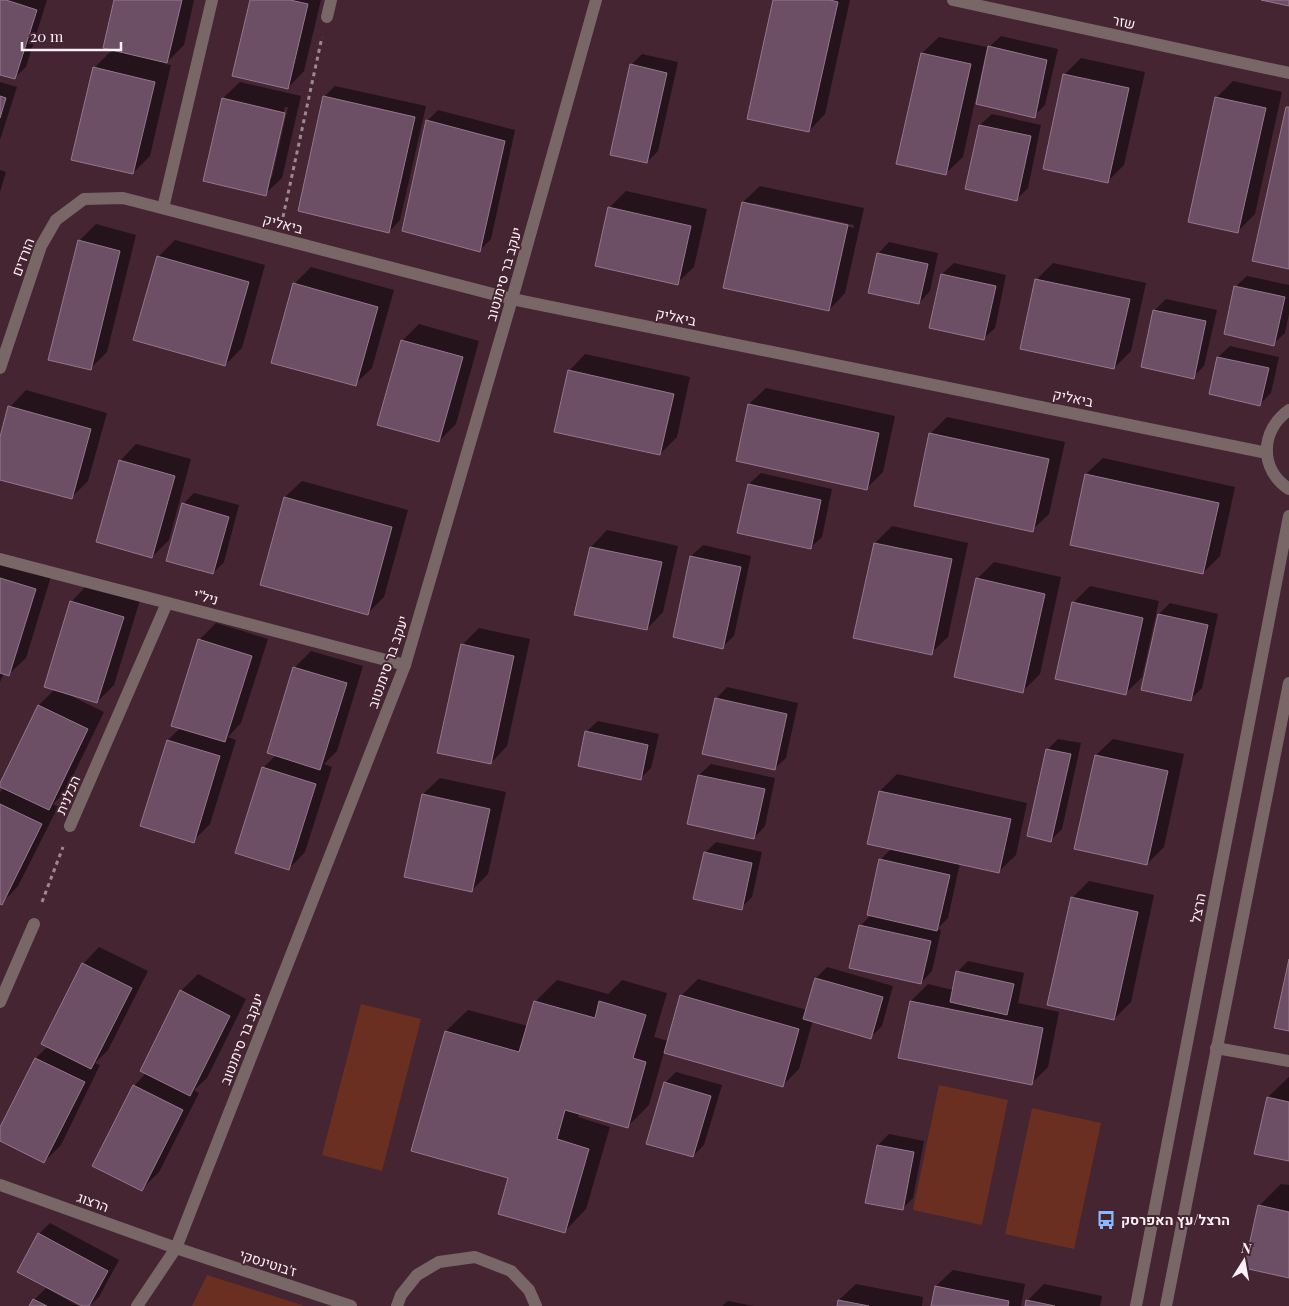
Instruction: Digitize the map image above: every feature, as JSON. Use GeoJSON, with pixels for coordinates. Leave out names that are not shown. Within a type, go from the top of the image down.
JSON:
{"type":"FeatureCollection","features":[{"type":"Feature","properties":{"kind":"street"},"geometry":{"type":"LineString","coordinates":[[163,208],[212,0]]}},
{"type":"Feature","properties":{"kind":"street"},"geometry":{"type":"LineString","coordinates":[[326,17],[331,0]]}},
{"type":"Feature","properties":{"kind":"street","name":"יעקב בר סימנטוב"},"geometry":{"type":"LineString","coordinates":[[137,1306],[176,1248],[405,665],[512,299],[596,0]]}},
{"type":"Feature","properties":{"kind":"street","name":"שזר"},"geometry":{"type":"LineString","coordinates":[[953,0],[1289,73]]}},
{"type":"Feature","properties":{"kind":"street","name":"ביאליק"},"geometry":{"type":"LineString","coordinates":[[84,199],[123,198],[512,299],[1267,453]]}},
{"type":"Feature","properties":{"kind":"street","name":"הורדים"},"geometry":{"type":"LineString","coordinates":[[0,368],[42,246],[56,220],[84,199]]}},
{"type":"Feature","properties":{"kind":"street"},"geometry":{"type":"LineString","coordinates":[[1289,410],[1280,416],[1273,427],[1268,440],[1267,453],[1269,465],[1275,476],[1289,489]]}},
{"type":"Feature","properties":{"kind":"street","name":"הרצל"},"geometry":{"type":"LineString","coordinates":[[1136,1306],[1289,516]]}},
{"type":"Feature","properties":{"kind":"street","name":"ניל\"י"},"geometry":{"type":"LineString","coordinates":[[0,559],[405,665]]}},
{"type":"Feature","properties":{"kind":"street","name":"הכלנית"},"geometry":{"type":"LineString","coordinates":[[70,826],[167,603]]}},
{"type":"Feature","properties":{"kind":"street"},"geometry":{"type":"LineString","coordinates":[[1166,1306],[1289,683]]}},
{"type":"Feature","properties":{"kind":"street"},"geometry":{"type":"LineString","coordinates":[[0,1002],[34,924]]}},
{"type":"Feature","properties":{"kind":"street"},"geometry":{"type":"LineString","coordinates":[[1216,1048],[1289,1061]]}},
{"type":"Feature","properties":{"kind":"street","name":"הרצוג"},"geometry":{"type":"LineString","coordinates":[[0,1185],[176,1248]]}},
{"type":"Feature","properties":{"kind":"street","name":"ז'בוטינסקי"},"geometry":{"type":"LineString","coordinates":[[176,1248],[351,1306]]}},
{"type":"Feature","properties":{"kind":"street"},"geometry":{"type":"LineString","coordinates":[[397,1306],[400,1295],[417,1275],[439,1262],[475,1257],[511,1271],[529,1290],[536,1306]]}},
{"type":"Feature","properties":{"kind":"path"},"geometry":{"type":"LineString","coordinates":[[278,238],[326,17]]}},
{"type":"Feature","properties":{"kind":"path","name":"הכלנית"},"geometry":{"type":"LineString","coordinates":[[34,924],[70,826]]}},
{"type":"Feature","properties":{"kind":"shaded area"},"geometry":{"type":"Polygon","coordinates":[[[361,1004],[421,1019],[382,1171],[322,1155],[361,1004]]]}},
{"type":"Feature","properties":{"kind":"shaded area"},"geometry":{"type":"Polygon","coordinates":[[[939,1085],[1008,1100],[982,1225],[913,1210],[939,1085]]]}},
{"type":"Feature","properties":{"kind":"shaded area"},"geometry":{"type":"Polygon","coordinates":[[[1032,1108],[1101,1123],[1074,1249],[1005,1234],[1032,1108]]]}},
{"type":"Feature","properties":{"kind":"shaded area"},"geometry":{"type":"Polygon","coordinates":[[[207,1275],[305,1306],[192,1306],[207,1275]]]}},
{"type":"Feature","properties":{"kind":"building"},"geometry":{"type":"Polygon","coordinates":[[[0,0],[6,0],[37,10],[15,79],[0,75],[0,0]]]}},
{"type":"Feature","properties":{"kind":"building"},"geometry":{"type":"Polygon","coordinates":[[[114,0],[182,0],[167,63],[103,48],[114,0]]]}},
{"type":"Feature","properties":{"kind":"building"},"geometry":{"type":"Polygon","coordinates":[[[250,0],[290,0],[308,4],[288,89],[232,76],[250,0]]]}},
{"type":"Feature","properties":{"kind":"building"},"geometry":{"type":"Polygon","coordinates":[[[773,0],[830,0],[838,2],[809,132],[747,119],[773,0]]]}},
{"type":"Feature","properties":{"kind":"building"},"geometry":{"type":"Polygon","coordinates":[[[1261,0],[1289,0],[1289,6],[1261,0]]]}},
{"type":"Feature","properties":{"kind":"building"},"geometry":{"type":"Polygon","coordinates":[[[988,46],[1047,60],[1035,118],[976,104],[988,46]]]}},
{"type":"Feature","properties":{"kind":"building"},"geometry":{"type":"Polygon","coordinates":[[[921,53],[971,64],[946,175],[896,164],[921,53]]]}},
{"type":"Feature","properties":{"kind":"building"},"geometry":{"type":"Polygon","coordinates":[[[630,64],[667,73],[647,163],[610,155],[630,64]]]}},
{"type":"Feature","properties":{"kind":"building"},"geometry":{"type":"Polygon","coordinates":[[[93,67],[155,82],[133,174],[71,160],[93,67]]]}},
{"type":"Feature","properties":{"kind":"building"},"geometry":{"type":"Polygon","coordinates":[[[1063,74],[1129,88],[1108,183],[1043,169],[1063,74]]]}},
{"type":"Feature","properties":{"kind":"building"},"geometry":{"type":"Polygon","coordinates":[[[0,96],[6,98],[0,118],[0,96]]]}},
{"type":"Feature","properties":{"kind":"building"},"geometry":{"type":"Polygon","coordinates":[[[323,96],[415,117],[389,233],[298,211],[323,96]]]}},
{"type":"Feature","properties":{"kind":"building"},"geometry":{"type":"Polygon","coordinates":[[[1215,97],[1266,108],[1238,233],[1188,222],[1215,97]]]}},
{"type":"Feature","properties":{"kind":"building"},"geometry":{"type":"Polygon","coordinates":[[[222,98],[285,113],[266,196],[203,181],[222,98]]]}},
{"type":"Feature","properties":{"kind":"building"},"geometry":{"type":"Polygon","coordinates":[[[1286,107],[1289,107],[1289,269],[1252,261],[1286,107]]]}},
{"type":"Feature","properties":{"kind":"building"},"geometry":{"type":"Polygon","coordinates":[[[426,120],[505,141],[480,252],[402,231],[426,120]]]}},
{"type":"Feature","properties":{"kind":"building"},"geometry":{"type":"Polygon","coordinates":[[[979,125],[1031,136],[1017,201],[965,189],[979,125]]]}},
{"type":"Feature","properties":{"kind":"building"},"geometry":{"type":"Polygon","coordinates":[[[742,202],[848,225],[829,311],[723,288],[742,202]]]}},
{"type":"Feature","properties":{"kind":"building"},"geometry":{"type":"Polygon","coordinates":[[[608,207],[691,226],[678,285],[595,266],[608,207]]]}},
{"type":"Feature","properties":{"kind":"building"},"geometry":{"type":"Polygon","coordinates":[[[78,240],[120,251],[91,370],[48,360],[78,240]]]}},
{"type":"Feature","properties":{"kind":"building"},"geometry":{"type":"Polygon","coordinates":[[[877,253],[928,264],[919,304],[868,293],[877,253]]]}},
{"type":"Feature","properties":{"kind":"building"},"geometry":{"type":"Polygon","coordinates":[[[157,256],[249,282],[225,366],[133,340],[157,256]]]}},
{"type":"Feature","properties":{"kind":"building"},"geometry":{"type":"Polygon","coordinates":[[[941,274],[996,286],[984,340],[929,328],[941,274]]]}},
{"type":"Feature","properties":{"kind":"building"},"geometry":{"type":"Polygon","coordinates":[[[1035,279],[1130,299],[1114,369],[1020,349],[1035,279]]]}},
{"type":"Feature","properties":{"kind":"building"},"geometry":{"type":"Polygon","coordinates":[[[293,283],[378,307],[356,386],[271,363],[293,283]]]}},
{"type":"Feature","properties":{"kind":"building"},"geometry":{"type":"Polygon","coordinates":[[[1234,286],[1285,297],[1274,346],[1224,334],[1234,286]]]}},
{"type":"Feature","properties":{"kind":"building"},"geometry":{"type":"Polygon","coordinates":[[[1153,310],[1206,321],[1194,379],[1141,367],[1153,310]]]}},
{"type":"Feature","properties":{"kind":"building"},"geometry":{"type":"Polygon","coordinates":[[[401,340],[463,357],[439,442],[377,425],[401,340]]]}},
{"type":"Feature","properties":{"kind":"building"},"geometry":{"type":"Polygon","coordinates":[[[1217,357],[1269,368],[1260,406],[1209,394],[1217,357]]]}},
{"type":"Feature","properties":{"kind":"building"},"geometry":{"type":"Polygon","coordinates":[[[568,370],[674,394],[660,455],[554,432],[568,370]]]}},
{"type":"Feature","properties":{"kind":"building"},"geometry":{"type":"Polygon","coordinates":[[[748,404],[879,433],[867,490],[736,461],[748,404]]]}},
{"type":"Feature","properties":{"kind":"building"},"geometry":{"type":"Polygon","coordinates":[[[8,406],[91,429],[72,499],[0,480],[0,437],[8,406]]]}},
{"type":"Feature","properties":{"kind":"building"},"geometry":{"type":"Polygon","coordinates":[[[929,433],[1049,459],[1033,532],[914,506],[929,433]]]}},
{"type":"Feature","properties":{"kind":"building"},"geometry":{"type":"Polygon","coordinates":[[[119,460],[175,476],[152,558],[96,542],[119,460]]]}},
{"type":"Feature","properties":{"kind":"building"},"geometry":{"type":"Polygon","coordinates":[[[1085,474],[1219,503],[1203,574],[1070,545],[1085,474]]]}},
{"type":"Feature","properties":{"kind":"building"},"geometry":{"type":"Polygon","coordinates":[[[748,484],[821,500],[811,549],[737,533],[748,484]]]}},
{"type":"Feature","properties":{"kind":"building"},"geometry":{"type":"Polygon","coordinates":[[[284,497],[392,527],[368,615],[260,585],[284,497]]]}},
{"type":"Feature","properties":{"kind":"building"},"geometry":{"type":"Polygon","coordinates":[[[182,503],[229,517],[213,574],[166,561],[182,503]]]}},
{"type":"Feature","properties":{"kind":"building"},"geometry":{"type":"Polygon","coordinates":[[[874,543],[952,559],[932,655],[853,638],[874,543]]]}},
{"type":"Feature","properties":{"kind":"building"},"geometry":{"type":"Polygon","coordinates":[[[590,547],[662,562],[647,630],[574,615],[590,547]]]}},
{"type":"Feature","properties":{"kind":"building"},"geometry":{"type":"Polygon","coordinates":[[[690,556],[741,567],[723,649],[673,637],[690,556]]]}},
{"type":"Feature","properties":{"kind":"building"},"geometry":{"type":"Polygon","coordinates":[[[0,578],[36,589],[9,676],[0,673],[0,578]]]}},
{"type":"Feature","properties":{"kind":"building"},"geometry":{"type":"Polygon","coordinates":[[[976,578],[1045,594],[1023,693],[954,677],[976,578]]]}},
{"type":"Feature","properties":{"kind":"building"},"geometry":{"type":"Polygon","coordinates":[[[70,601],[124,617],[97,703],[44,687],[70,601]]]}},
{"type":"Feature","properties":{"kind":"building"},"geometry":{"type":"Polygon","coordinates":[[[1072,602],[1143,618],[1126,695],[1055,679],[1072,602]]]}},
{"type":"Feature","properties":{"kind":"building"},"geometry":{"type":"Polygon","coordinates":[[[1158,614],[1208,625],[1191,701],[1141,690],[1158,614]]]}},
{"type":"Feature","properties":{"kind":"building"},"geometry":{"type":"Polygon","coordinates":[[[198,639],[252,656],[225,742],[171,726],[198,639]]]}},
{"type":"Feature","properties":{"kind":"building"},"geometry":{"type":"Polygon","coordinates":[[[461,644],[514,656],[491,764],[437,753],[461,644]]]}},
{"type":"Feature","properties":{"kind":"building"},"geometry":{"type":"Polygon","coordinates":[[[293,667],[347,683],[320,770],[267,753],[293,667]]]}},
{"type":"Feature","properties":{"kind":"building"},"geometry":{"type":"Polygon","coordinates":[[[715,698],[787,714],[775,770],[702,754],[715,698]]]}},
{"type":"Feature","properties":{"kind":"building"},"geometry":{"type":"Polygon","coordinates":[[[38,705],[88,729],[49,810],[0,787],[0,783],[38,705]]]}},
{"type":"Feature","properties":{"kind":"building"},"geometry":{"type":"Polygon","coordinates":[[[585,731],[648,745],[641,780],[578,766],[585,731]]]}},
{"type":"Feature","properties":{"kind":"building"},"geometry":{"type":"Polygon","coordinates":[[[167,740],[220,756],[194,843],[140,826],[167,740]]]}},
{"type":"Feature","properties":{"kind":"building"},"geometry":{"type":"Polygon","coordinates":[[[1046,749],[1071,754],[1051,842],[1027,836],[1046,749]]]}},
{"type":"Feature","properties":{"kind":"building"},"geometry":{"type":"Polygon","coordinates":[[[1095,755],[1168,771],[1147,865],[1074,849],[1095,755]]]}},
{"type":"Feature","properties":{"kind":"building"},"geometry":{"type":"Polygon","coordinates":[[[262,767],[316,784],[289,870],[235,853],[262,767]]]}},
{"type":"Feature","properties":{"kind":"building"},"geometry":{"type":"Polygon","coordinates":[[[698,775],[765,789],[754,839],[687,824],[698,775]]]}},
{"type":"Feature","properties":{"kind":"building"},"geometry":{"type":"Polygon","coordinates":[[[879,791],[1011,819],[999,873],[867,844],[879,791]]]}},
{"type":"Feature","properties":{"kind":"building"},"geometry":{"type":"Polygon","coordinates":[[[422,794],[490,809],[472,892],[404,877],[422,794]]]}},
{"type":"Feature","properties":{"kind":"building"},"geometry":{"type":"Polygon","coordinates":[[[0,804],[42,824],[2,905],[0,904],[0,804]]]}},
{"type":"Feature","properties":{"kind":"building"},"geometry":{"type":"Polygon","coordinates":[[[704,852],[752,863],[742,910],[693,899],[704,852]]]}},
{"type":"Feature","properties":{"kind":"building"},"geometry":{"type":"Polygon","coordinates":[[[879,859],[950,875],[937,931],[867,915],[879,859]]]}},
{"type":"Feature","properties":{"kind":"building"},"geometry":{"type":"Polygon","coordinates":[[[1071,897],[1138,912],[1114,1020],[1047,1005],[1071,897]]]}},
{"type":"Feature","properties":{"kind":"building"},"geometry":{"type":"Polygon","coordinates":[[[859,925],[931,941],[921,984],[849,968],[859,925]]]}},
{"type":"Feature","properties":{"kind":"building"},"geometry":{"type":"Polygon","coordinates":[[[1289,959],[1289,1031],[1274,1028],[1289,959]]]}},
{"type":"Feature","properties":{"kind":"building"},"geometry":{"type":"Polygon","coordinates":[[[82,963],[132,988],[91,1069],[41,1044],[82,963]]]}},
{"type":"Feature","properties":{"kind":"building"},"geometry":{"type":"Polygon","coordinates":[[[956,971],[1014,984],[1007,1015],[950,1002],[956,971]]]}},
{"type":"Feature","properties":{"kind":"building"},"geometry":{"type":"Polygon","coordinates":[[[815,978],[883,997],[871,1039],[803,1019],[815,978]]]}},
{"type":"Feature","properties":{"kind":"building"},"geometry":{"type":"Polygon","coordinates":[[[180,990],[230,1016],[190,1096],[140,1071],[180,990]]]}},
{"type":"Feature","properties":{"kind":"building"},"geometry":{"type":"Polygon","coordinates":[[[680,995],[799,1029],[783,1087],[664,1053],[680,995]]]}},
{"type":"Feature","properties":{"kind":"building"},"geometry":{"type":"Polygon","coordinates":[[[534,1001],[595,1018],[599,1001],[646,1015],[633,1058],[646,1062],[628,1128],[565,1110],[557,1139],[589,1149],[565,1233],[498,1214],[508,1178],[411,1151],[445,1031],[519,1052],[534,1001]]]}},
{"type":"Feature","properties":{"kind":"building"},"geometry":{"type":"Polygon","coordinates":[[[910,1001],[1043,1028],[1032,1085],[898,1058],[910,1001]]]}},
{"type":"Feature","properties":{"kind":"building"},"geometry":{"type":"Polygon","coordinates":[[[35,1058],[85,1082],[44,1163],[0,1141],[0,1127],[35,1058]]]}},
{"type":"Feature","properties":{"kind":"building"},"geometry":{"type":"Polygon","coordinates":[[[664,1082],[711,1096],[693,1157],[646,1144],[664,1082]]]}},
{"type":"Feature","properties":{"kind":"building"},"geometry":{"type":"Polygon","coordinates":[[[133,1085],[183,1110],[142,1191],[92,1166],[133,1085]]]}},
{"type":"Feature","properties":{"kind":"building"},"geometry":{"type":"Polygon","coordinates":[[[1267,1097],[1289,1102],[1289,1161],[1254,1154],[1267,1097]]]}},
{"type":"Feature","properties":{"kind":"building"},"geometry":{"type":"Polygon","coordinates":[[[877,1145],[914,1152],[903,1210],[865,1203],[877,1145]]]}},
{"type":"Feature","properties":{"kind":"building"},"geometry":{"type":"Polygon","coordinates":[[[1258,1205],[1289,1212],[1289,1278],[1244,1268],[1258,1205]]]}},
{"type":"Feature","properties":{"kind":"building"},"geometry":{"type":"Polygon","coordinates":[[[38,1233],[108,1271],[89,1306],[82,1306],[17,1272],[38,1233]]]}},
{"type":"Feature","properties":{"kind":"building"},"geometry":{"type":"Polygon","coordinates":[[[935,1286],[1009,1301],[1008,1306],[931,1306],[935,1286]]]}},
{"type":"Feature","properties":{"kind":"building"},"geometry":{"type":"Polygon","coordinates":[[[33,1299],[47,1306],[29,1306],[33,1299]]]}},
{"type":"Feature","properties":{"kind":"building"},"geometry":{"type":"Polygon","coordinates":[[[838,1300],[869,1306],[837,1306],[838,1300]]]}},
{"type":"Feature","properties":{"kind":"building"},"geometry":{"type":"Polygon","coordinates":[[[1026,1300],[1055,1306],[1025,1306],[1026,1300]]]}},
{"type":"Feature","properties":{"kind":"place","name":"הרצל/עץ האפרסק"},"geometry":{"type":"Point","coordinates":[1106,1220]}}]}
